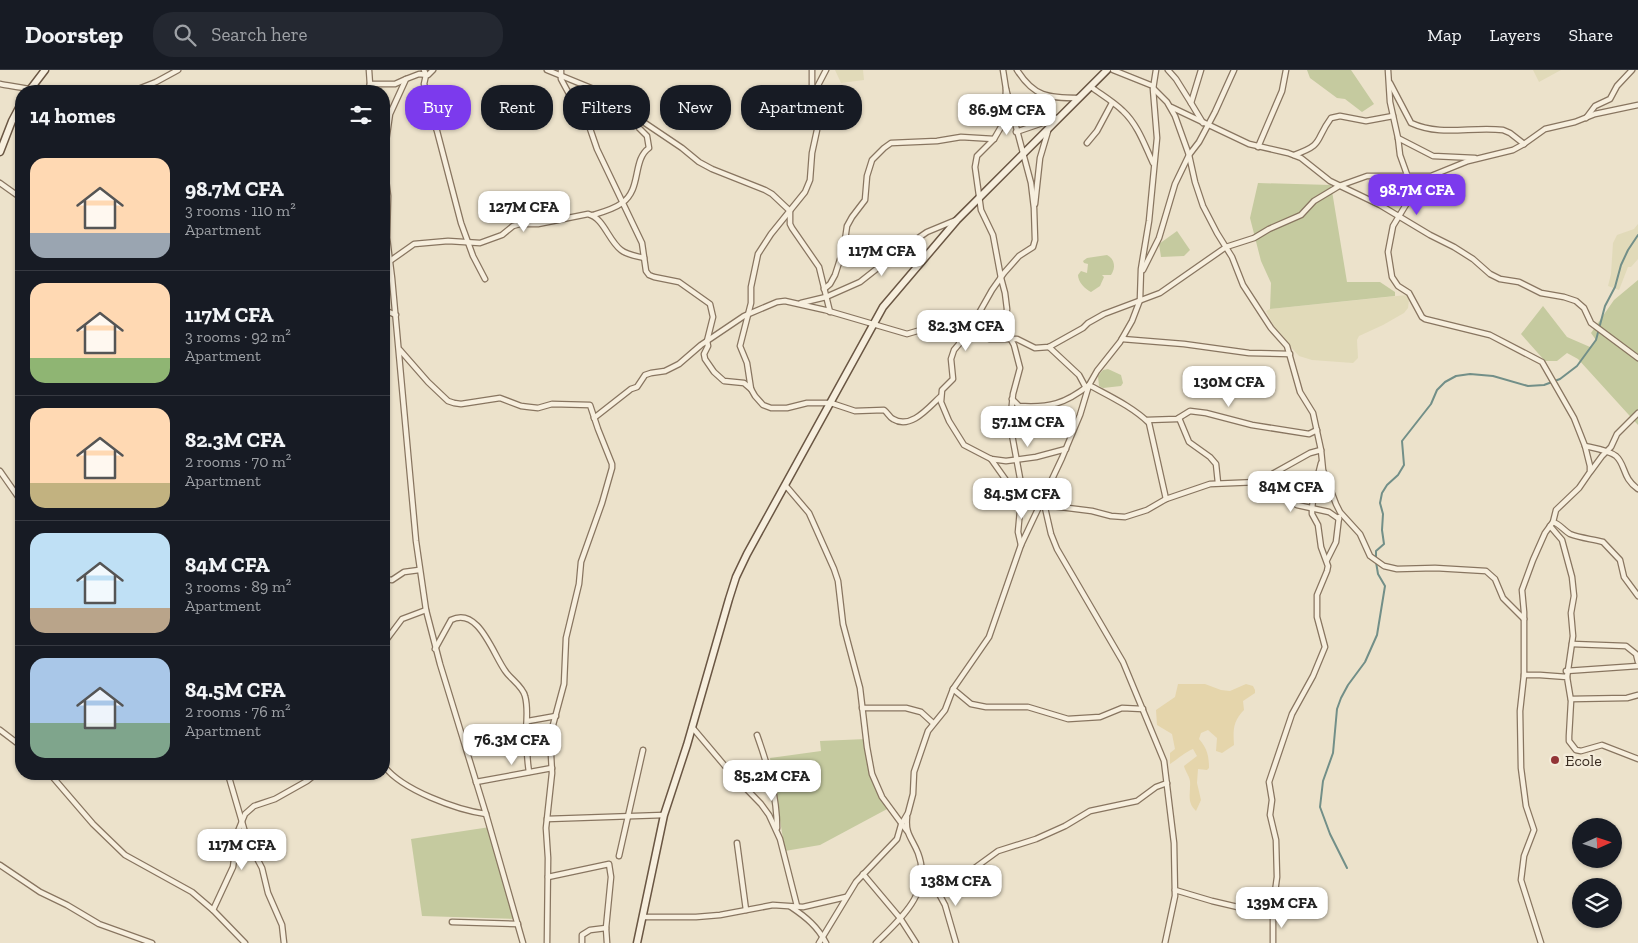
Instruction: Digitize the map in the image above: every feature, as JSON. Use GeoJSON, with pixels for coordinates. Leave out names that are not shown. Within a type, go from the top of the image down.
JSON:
{"type":"FeatureCollection","features":[{"type":"Feature","properties":{"kind":"street"},"geometry":{"type":"LineString","coordinates":[[35,85],[45,70]]}},
{"type":"Feature","properties":{"kind":"street"},"geometry":{"type":"LineString","coordinates":[[148,85],[178,70]]}},
{"type":"Feature","properties":{"kind":"street"},"geometry":{"type":"LineString","coordinates":[[369,70],[370,84],[395,84],[418,74],[425,72],[430,74],[433,70]]}},
{"type":"Feature","properties":{"kind":"street"},"geometry":{"type":"LineString","coordinates":[[547,70],[561,73],[586,85]]}},
{"type":"Feature","properties":{"kind":"street"},"geometry":{"type":"LineString","coordinates":[[812,70],[812,85]]}},
{"type":"Feature","properties":{"kind":"street"},"geometry":{"type":"LineString","coordinates":[[818,85],[826,70]]}},
{"type":"Feature","properties":{"kind":"street"},"geometry":{"type":"LineString","coordinates":[[561,73],[574,103],[585,114],[597,148],[642,244],[646,271],[649,276],[679,282],[710,304],[713,317],[707,341],[708,346],[704,354],[705,359],[714,372],[724,381],[744,383],[760,402],[771,408],[787,408],[808,403],[831,403],[855,410],[884,410],[893,419],[903,421],[917,418],[940,397],[942,390],[953,379],[951,359],[954,350],[959,344],[960,334],[979,313],[1001,278],[1019,256],[1033,247],[1035,240],[1036,227],[1030,183],[1016,132],[1003,70]]}},
{"type":"Feature","properties":{"kind":"street"},"geometry":{"type":"LineString","coordinates":[[1017,70],[1026,84],[1044,95],[1080,98]]}},
{"type":"Feature","properties":{"kind":"street"},"geometry":{"type":"LineString","coordinates":[[637,943],[664,815],[736,577],[747,554],[883,307],[957,220],[1108,70],[1153,87],[1171,107],[1181,130],[1203,206],[1232,256],[1243,284],[1271,328],[1287,346],[1298,387],[1314,413],[1323,470],[1340,512],[1360,534],[1370,556],[1388,568],[1486,571],[1495,579],[1498,590],[1503,598],[1524,619]]}},
{"type":"Feature","properties":{"kind":"street"},"geometry":{"type":"LineString","coordinates":[[907,831],[908,813],[913,794],[914,772],[928,730],[946,707],[953,689],[994,627],[1021,545],[1043,502],[1066,449],[1080,415],[1088,386],[1122,339],[1132,321],[1140,300],[1141,274],[1157,138],[1153,87],[1156,70]]}},
{"type":"Feature","properties":{"kind":"street"},"geometry":{"type":"LineString","coordinates":[[1168,70],[1176,79],[1205,124]]}},
{"type":"Feature","properties":{"kind":"street"},"geometry":{"type":"LineString","coordinates":[[1191,103],[1201,70]]}},
{"type":"Feature","properties":{"kind":"street"},"geometry":{"type":"LineString","coordinates":[[1141,274],[1159,238],[1175,184],[1189,155],[1199,142],[1205,124],[1215,112],[1234,70]]}},
{"type":"Feature","properties":{"kind":"street"},"geometry":{"type":"LineString","coordinates":[[1258,146],[1282,91],[1286,70]]}},
{"type":"Feature","properties":{"kind":"street"},"geometry":{"type":"LineString","coordinates":[[1388,70],[1390,102],[1400,155],[1410,183],[1407,203],[1393,226],[1388,252],[1392,277],[1398,286],[1409,293],[1422,317],[1490,335],[1538,359],[1544,365],[1569,409],[1585,446],[1590,472]]}},
{"type":"Feature","properties":{"kind":"street"},"geometry":{"type":"LineString","coordinates":[[1586,118],[1595,106],[1610,99],[1617,86],[1632,70]]}},
{"type":"Feature","properties":{"kind":"street"},"geometry":{"type":"LineString","coordinates":[[425,72],[424,84],[430,102],[431,115],[461,223],[473,256],[485,279]]}},
{"type":"Feature","properties":{"kind":"street"},"geometry":{"type":"LineString","coordinates":[[390,114],[406,79]]}},
{"type":"Feature","properties":{"kind":"street"},"geometry":{"type":"LineString","coordinates":[[1389,82],[1411,123],[1447,131],[1503,130],[1524,144]]}},
{"type":"Feature","properties":{"kind":"street"},"geometry":{"type":"LineString","coordinates":[[0,84],[15,88]]}},
{"type":"Feature","properties":{"kind":"street"},"geometry":{"type":"LineString","coordinates":[[1091,87],[1130,118],[1141,136],[1153,164]]}},
{"type":"Feature","properties":{"kind":"street"},"geometry":{"type":"LineString","coordinates":[[1006,89],[1005,110],[1001,126],[994,139],[975,160],[982,214],[993,234],[1006,299],[1007,309],[1004,326],[1020,368],[1012,399],[1010,424],[1022,490],[1018,535],[1021,545]]}},
{"type":"Feature","properties":{"kind":"street"},"geometry":{"type":"LineString","coordinates":[[1088,143],[1097,131],[1112,103]]}},
{"type":"Feature","properties":{"kind":"street"},"geometry":{"type":"LineString","coordinates":[[594,418],[637,387],[642,378],[651,373],[665,371],[679,364],[707,341],[748,314],[777,302],[798,303],[907,334],[924,329],[964,328],[989,339],[1010,338],[1017,339],[1035,348],[1049,347],[1083,328],[1095,318],[1166,289],[1226,247],[1254,238],[1301,215],[1314,201],[1339,186],[1367,176],[1431,176],[1477,159],[1513,150],[1545,129],[1638,105]]}},
{"type":"Feature","properties":{"kind":"street"},"geometry":{"type":"LineString","coordinates":[[1171,107],[1248,144],[1301,158],[1330,181],[1380,205],[1454,247],[1473,259],[1490,274],[1500,279],[1518,282],[1541,294],[1564,297],[1581,304],[1591,323],[1638,358]]}},
{"type":"Feature","properties":{"kind":"street"},"geometry":{"type":"LineString","coordinates":[[0,152],[15,115]]}},
{"type":"Feature","properties":{"kind":"street"},"geometry":{"type":"LineString","coordinates":[[1016,132],[1062,116]]}},
{"type":"Feature","properties":{"kind":"street"},"geometry":{"type":"LineString","coordinates":[[1294,155],[1316,145],[1331,118],[1340,116],[1366,121],[1393,116]]}},
{"type":"Feature","properties":{"kind":"street"},"geometry":{"type":"LineString","coordinates":[[650,126],[682,148],[698,162],[772,194],[790,211],[790,224],[819,267],[830,312]]}},
{"type":"Feature","properties":{"kind":"street"},"geometry":{"type":"LineString","coordinates":[[1034,208],[1040,158],[1048,129]]}},
{"type":"Feature","properties":{"kind":"street"},"geometry":{"type":"LineString","coordinates":[[593,216],[622,203],[630,196],[642,153],[648,148],[649,144],[648,136],[641,130]]}},
{"type":"Feature","properties":{"kind":"street"},"geometry":{"type":"LineString","coordinates":[[751,389],[747,363],[740,346],[748,314],[758,254],[771,234],[805,192],[810,180],[816,130]]}},
{"type":"Feature","properties":{"kind":"street"},"geometry":{"type":"LineString","coordinates":[[824,290],[835,275],[844,248],[847,226],[865,200],[867,176],[872,160],[884,148],[891,143],[937,141],[961,137],[994,139]]}},
{"type":"Feature","properties":{"kind":"street"},"geometry":{"type":"LineString","coordinates":[[1398,138],[1433,156],[1477,159]]}},
{"type":"Feature","properties":{"kind":"street"},"geometry":{"type":"LineString","coordinates":[[0,183],[15,194]]}},
{"type":"Feature","properties":{"kind":"street"},"geometry":{"type":"LineString","coordinates":[[523,943],[486,814],[435,649],[426,610],[419,570],[390,261],[414,244],[448,241],[486,242],[513,226],[520,224],[538,224],[588,214],[600,222],[618,248],[623,252],[644,258]]}},
{"type":"Feature","properties":{"kind":"street"},"geometry":{"type":"LineString","coordinates":[[798,303],[815,301],[860,282],[927,232],[957,220]]}},
{"type":"Feature","properties":{"kind":"street"},"geometry":{"type":"LineString","coordinates":[[390,312],[396,315]]}},
{"type":"Feature","properties":{"kind":"street"},"geometry":{"type":"LineString","coordinates":[[1122,339],[1184,344],[1265,355],[1290,354]]}},
{"type":"Feature","properties":{"kind":"street"},"geometry":{"type":"LineString","coordinates":[[1049,347],[1088,386],[1115,399],[1147,420],[1166,499]]}},
{"type":"Feature","properties":{"kind":"street"},"geometry":{"type":"LineString","coordinates":[[399,349],[428,382],[448,401],[454,403],[461,404],[500,398],[521,406],[538,408],[546,405],[588,404],[591,406],[612,464],[602,504],[581,562],[580,584],[566,638],[564,684],[549,740],[552,768],[547,819],[547,943]]}},
{"type":"Feature","properties":{"kind":"street"},"geometry":{"type":"LineString","coordinates":[[1012,399],[1019,406],[1044,407],[1070,399],[1088,386]]}},
{"type":"Feature","properties":{"kind":"street"},"geometry":{"type":"LineString","coordinates":[[940,397],[948,421],[964,445],[991,459],[1018,460],[1066,449]]}},
{"type":"Feature","properties":{"kind":"street"},"geometry":{"type":"LineString","coordinates":[[1147,420],[1179,418],[1190,411],[1206,413],[1252,425],[1309,434],[1317,430]]}},
{"type":"Feature","properties":{"kind":"street"},"geometry":{"type":"LineString","coordinates":[[1540,943],[1521,880],[1524,856],[1534,830],[1526,806],[1521,768],[1520,711],[1524,675],[1524,585],[1545,533],[1552,524],[1558,508],[1579,488],[1602,456],[1608,452],[1617,434],[1638,413]]}},
{"type":"Feature","properties":{"kind":"street"},"geometry":{"type":"LineString","coordinates":[[1179,418],[1189,442],[1210,457],[1216,464],[1218,483]]}},
{"type":"Feature","properties":{"kind":"street"},"geometry":{"type":"LineString","coordinates":[[1585,446],[1608,452],[1615,456],[1619,460],[1629,482],[1638,489]]}},
{"type":"Feature","properties":{"kind":"street"},"geometry":{"type":"LineString","coordinates":[[1043,502],[1111,516],[1125,517],[1147,510],[1166,499],[1218,483],[1258,482],[1310,453],[1321,450]]}},
{"type":"Feature","properties":{"kind":"street"},"geometry":{"type":"LineString","coordinates":[[991,459],[1008,483],[1021,507]]}},
{"type":"Feature","properties":{"kind":"street"},"geometry":{"type":"LineString","coordinates":[[1273,943],[1272,915],[1277,877],[1276,840],[1270,815],[1272,800],[1269,782],[1292,714],[1313,676],[1325,647],[1318,623],[1316,605],[1317,592],[1327,571],[1327,560],[1321,547],[1318,525],[1312,514],[1316,478],[1322,462]]}},
{"type":"Feature","properties":{"kind":"street"},"geometry":{"type":"LineString","coordinates":[[0,471],[15,492]]}},
{"type":"Feature","properties":{"kind":"street"},"geometry":{"type":"LineString","coordinates":[[1258,482],[1297,505],[1332,512],[1339,519]]}},
{"type":"Feature","properties":{"kind":"street"},"geometry":{"type":"LineString","coordinates":[[786,486],[809,513],[838,581],[841,615],[858,679],[867,747],[875,782],[882,797],[907,831],[918,854],[922,873],[918,894]]}},
{"type":"Feature","properties":{"kind":"street"},"geometry":{"type":"LineString","coordinates":[[1043,502],[1051,534],[1057,548],[1122,662],[1162,752],[1168,783],[1174,843],[1175,890],[1165,943]]}},
{"type":"Feature","properties":{"kind":"street"},"geometry":{"type":"LineString","coordinates":[[1327,560],[1336,542],[1340,512]]}},
{"type":"Feature","properties":{"kind":"street"},"geometry":{"type":"LineString","coordinates":[[1552,524],[1559,524],[1562,530],[1570,534],[1607,544],[1620,560],[1624,577],[1638,596]]}},
{"type":"Feature","properties":{"kind":"street"},"geometry":{"type":"LineString","coordinates":[[1552,524],[1562,540],[1572,577],[1574,596],[1571,613],[1572,644],[1566,671],[1570,699],[1569,741],[1576,750],[1581,751],[1602,745],[1638,759]]}},
{"type":"Feature","properties":{"kind":"street"},"geometry":{"type":"LineString","coordinates":[[390,580],[404,572],[419,570]]}},
{"type":"Feature","properties":{"kind":"street"},"geometry":{"type":"LineString","coordinates":[[390,635],[402,619],[426,610]]}},
{"type":"Feature","properties":{"kind":"street"},"geometry":{"type":"LineString","coordinates":[[435,649],[450,620],[462,617],[472,620],[490,644],[506,672],[525,693],[528,721],[526,728],[527,754],[530,772]]}},
{"type":"Feature","properties":{"kind":"street"},"geometry":{"type":"LineString","coordinates":[[1572,644],[1626,646],[1636,654],[1638,662]]}},
{"type":"Feature","properties":{"kind":"street"},"geometry":{"type":"LineString","coordinates":[[1566,671],[1638,666]]}},
{"type":"Feature","properties":{"kind":"street"},"geometry":{"type":"LineString","coordinates":[[1524,675],[1567,678]]}},
{"type":"Feature","properties":{"kind":"street"},"geometry":{"type":"LineString","coordinates":[[953,689],[972,704],[986,707],[1028,707],[1068,719],[1100,717],[1122,708],[1144,709]]}},
{"type":"Feature","properties":{"kind":"street"},"geometry":{"type":"LineString","coordinates":[[1570,699],[1627,698],[1638,694]]}},
{"type":"Feature","properties":{"kind":"street"},"geometry":{"type":"LineString","coordinates":[[862,708],[906,708],[921,712],[933,723]]}},
{"type":"Feature","properties":{"kind":"street"},"geometry":{"type":"LineString","coordinates":[[528,721],[556,716]]}},
{"type":"Feature","properties":{"kind":"street"},"geometry":{"type":"LineString","coordinates":[[692,727],[730,772],[761,804],[777,830]]}},
{"type":"Feature","properties":{"kind":"street"},"geometry":{"type":"LineString","coordinates":[[0,730],[15,741]]}},
{"type":"Feature","properties":{"kind":"street"},"geometry":{"type":"LineString","coordinates":[[757,735],[767,763],[774,792],[777,830],[797,906]]}},
{"type":"Feature","properties":{"kind":"street"},"geometry":{"type":"LineString","coordinates":[[619,856],[643,750]]}},
{"type":"Feature","properties":{"kind":"street"},"geometry":{"type":"LineString","coordinates":[[476,782],[552,768]]}},
{"type":"Feature","properties":{"kind":"street"},"geometry":{"type":"LineString","coordinates":[[390,771],[429,797],[457,807],[486,814]]}},
{"type":"Feature","properties":{"kind":"street"},"geometry":{"type":"LineString","coordinates":[[55,780],[93,824],[125,855],[192,892],[214,910],[245,943]]}},
{"type":"Feature","properties":{"kind":"street"},"geometry":{"type":"LineString","coordinates":[[230,780],[247,839],[262,868],[268,893],[282,925],[284,943]]}},
{"type":"Feature","properties":{"kind":"street"},"geometry":{"type":"LineString","coordinates":[[214,910],[234,867],[238,831],[250,808],[275,799],[308,780]]}},
{"type":"Feature","properties":{"kind":"street"},"geometry":{"type":"LineString","coordinates":[[876,943],[908,910],[918,894],[931,884],[960,877],[998,851],[1036,839],[1069,824],[1086,813],[1138,800],[1156,787],[1168,783]]}},
{"type":"Feature","properties":{"kind":"street"},"geometry":{"type":"LineString","coordinates":[[819,943],[840,912],[846,896],[863,874],[895,842],[908,813]]}},
{"type":"Feature","properties":{"kind":"street"},"geometry":{"type":"LineString","coordinates":[[547,819],[664,815]]}},
{"type":"Feature","properties":{"kind":"street"},"geometry":{"type":"LineString","coordinates":[[737,843],[746,910]]}},
{"type":"Feature","properties":{"kind":"street"},"geometry":{"type":"LineString","coordinates":[[548,877],[609,864],[611,877],[606,928],[607,943]]}},
{"type":"Feature","properties":{"kind":"street"},"geometry":{"type":"LineString","coordinates":[[0,865],[40,892],[99,924],[152,943]]}},
{"type":"Feature","properties":{"kind":"street"},"geometry":{"type":"LineString","coordinates":[[922,873],[945,905],[956,943]]}},
{"type":"Feature","properties":{"kind":"street"},"geometry":{"type":"LineString","coordinates":[[863,874],[900,918],[916,943]]}},
{"type":"Feature","properties":{"kind":"street"},"geometry":{"type":"LineString","coordinates":[[1175,890],[1204,900],[1272,915]]}},
{"type":"Feature","properties":{"kind":"street"},"geometry":{"type":"LineString","coordinates":[[644,917],[720,915],[773,905],[810,905],[846,896]]}},
{"type":"Feature","properties":{"kind":"street"},"geometry":{"type":"LineString","coordinates":[[789,906],[810,921],[823,936],[826,943]]}},
{"type":"Feature","properties":{"kind":"street"},"geometry":{"type":"LineString","coordinates":[[452,922],[518,924]]}},
{"type":"Feature","properties":{"kind":"street"},"geometry":{"type":"LineString","coordinates":[[582,943],[582,935],[590,930],[606,928]]}},
{"type":"Feature","properties":{"kind":"shaded area"},"geometry":{"type":"Polygon","coordinates":[[[835,70],[863,70],[864,80],[841,83],[835,70]]]}},
{"type":"Feature","properties":{"kind":"shaded area"},"geometry":{"type":"Polygon","coordinates":[[[1533,70],[1561,70],[1539,82],[1533,70]]]}},
{"type":"Feature","properties":{"kind":"shaded area"},"geometry":{"type":"Polygon","coordinates":[[[1638,224],[1638,259],[1631,267],[1628,267],[1619,290],[1608,286],[1611,274],[1613,243],[1617,235],[1634,229],[1638,224]]]}},
{"type":"Feature","properties":{"kind":"shaded area"},"geometry":{"type":"Polygon","coordinates":[[[1407,295],[1409,300],[1408,308],[1404,313],[1359,336],[1357,340],[1358,358],[1353,363],[1312,360],[1299,356],[1277,332],[1266,311],[1270,309],[1407,295]]]}},
{"type":"Feature","properties":{"kind":"green space"},"geometry":{"type":"Polygon","coordinates":[[[1307,70],[1351,70],[1374,104],[1362,112],[1345,99],[1337,98],[1310,78],[1307,70]]]}},
{"type":"Feature","properties":{"kind":"green space"},"geometry":{"type":"Polygon","coordinates":[[[1258,183],[1331,185],[1347,282],[1380,282],[1395,292],[1395,296],[1270,309],[1271,283],[1261,261],[1250,218],[1258,183]]]}},
{"type":"Feature","properties":{"kind":"green space"},"geometry":{"type":"Polygon","coordinates":[[[1177,231],[1190,250],[1184,256],[1161,257],[1159,244],[1177,231]]]}},
{"type":"Feature","properties":{"kind":"green space"},"geometry":{"type":"Polygon","coordinates":[[[1107,255],[1113,261],[1113,272],[1111,275],[1102,275],[1104,277],[1100,286],[1091,292],[1082,285],[1078,278],[1081,271],[1087,273],[1088,264],[1083,261],[1087,258],[1107,255]]]}},
{"type":"Feature","properties":{"kind":"green space"},"geometry":{"type":"Polygon","coordinates":[[[1638,280],[1638,425],[1578,359],[1567,353],[1557,361],[1545,361],[1521,334],[1543,306],[1567,337],[1590,347],[1596,340],[1591,333],[1614,300],[1638,280]]]}},
{"type":"Feature","properties":{"kind":"green space"},"geometry":{"type":"Polygon","coordinates":[[[1108,369],[1121,375],[1123,383],[1121,386],[1103,388],[1099,386],[1098,376],[1103,370],[1108,369]]]}},
{"type":"Feature","properties":{"kind":"green space"},"geometry":{"type":"Polygon","coordinates":[[[866,739],[876,783],[889,808],[820,845],[785,851],[770,758],[821,751],[820,741],[866,739]]]}},
{"type":"Feature","properties":{"kind":"green space"},"geometry":{"type":"Polygon","coordinates":[[[490,827],[517,919],[422,916],[411,839],[490,827]]]}},
{"type":"Feature","properties":{"kind":"sand"},"geometry":{"type":"Polygon","coordinates":[[[1178,684],[1205,684],[1230,691],[1246,684],[1253,686],[1255,690],[1255,693],[1243,701],[1244,710],[1234,726],[1234,745],[1222,753],[1216,751],[1217,738],[1208,730],[1201,733],[1199,739],[1207,752],[1209,768],[1207,770],[1198,769],[1197,783],[1201,800],[1196,811],[1191,804],[1190,781],[1184,766],[1197,756],[1193,749],[1170,764],[1170,753],[1175,749],[1172,734],[1157,725],[1156,710],[1175,697],[1178,684]]]}},
{"type":"Feature","properties":{"kind":"waterway"},"geometry":{"type":"LineString","coordinates":[[1376,558],[1376,551],[1384,544],[1382,530],[1383,514],[1380,503],[1382,493],[1404,465],[1402,441],[1431,404],[1437,390],[1445,382],[1456,376],[1470,374],[1493,376],[1528,386],[1544,385],[1560,379],[1577,366],[1596,340],[1605,306],[1615,287],[1621,265],[1638,235]]}},
{"type":"Feature","properties":{"kind":"waterway"},"geometry":{"type":"LineString","coordinates":[[1347,868],[1330,834],[1320,807],[1323,781],[1333,753],[1337,709],[1348,685],[1365,662],[1377,635],[1385,586],[1378,574],[1376,562]]}},
{"type":"Feature","properties":{"kind":"place","name":"Ecole"},"geometry":{"type":"Point","coordinates":[1555,760]}}]}
